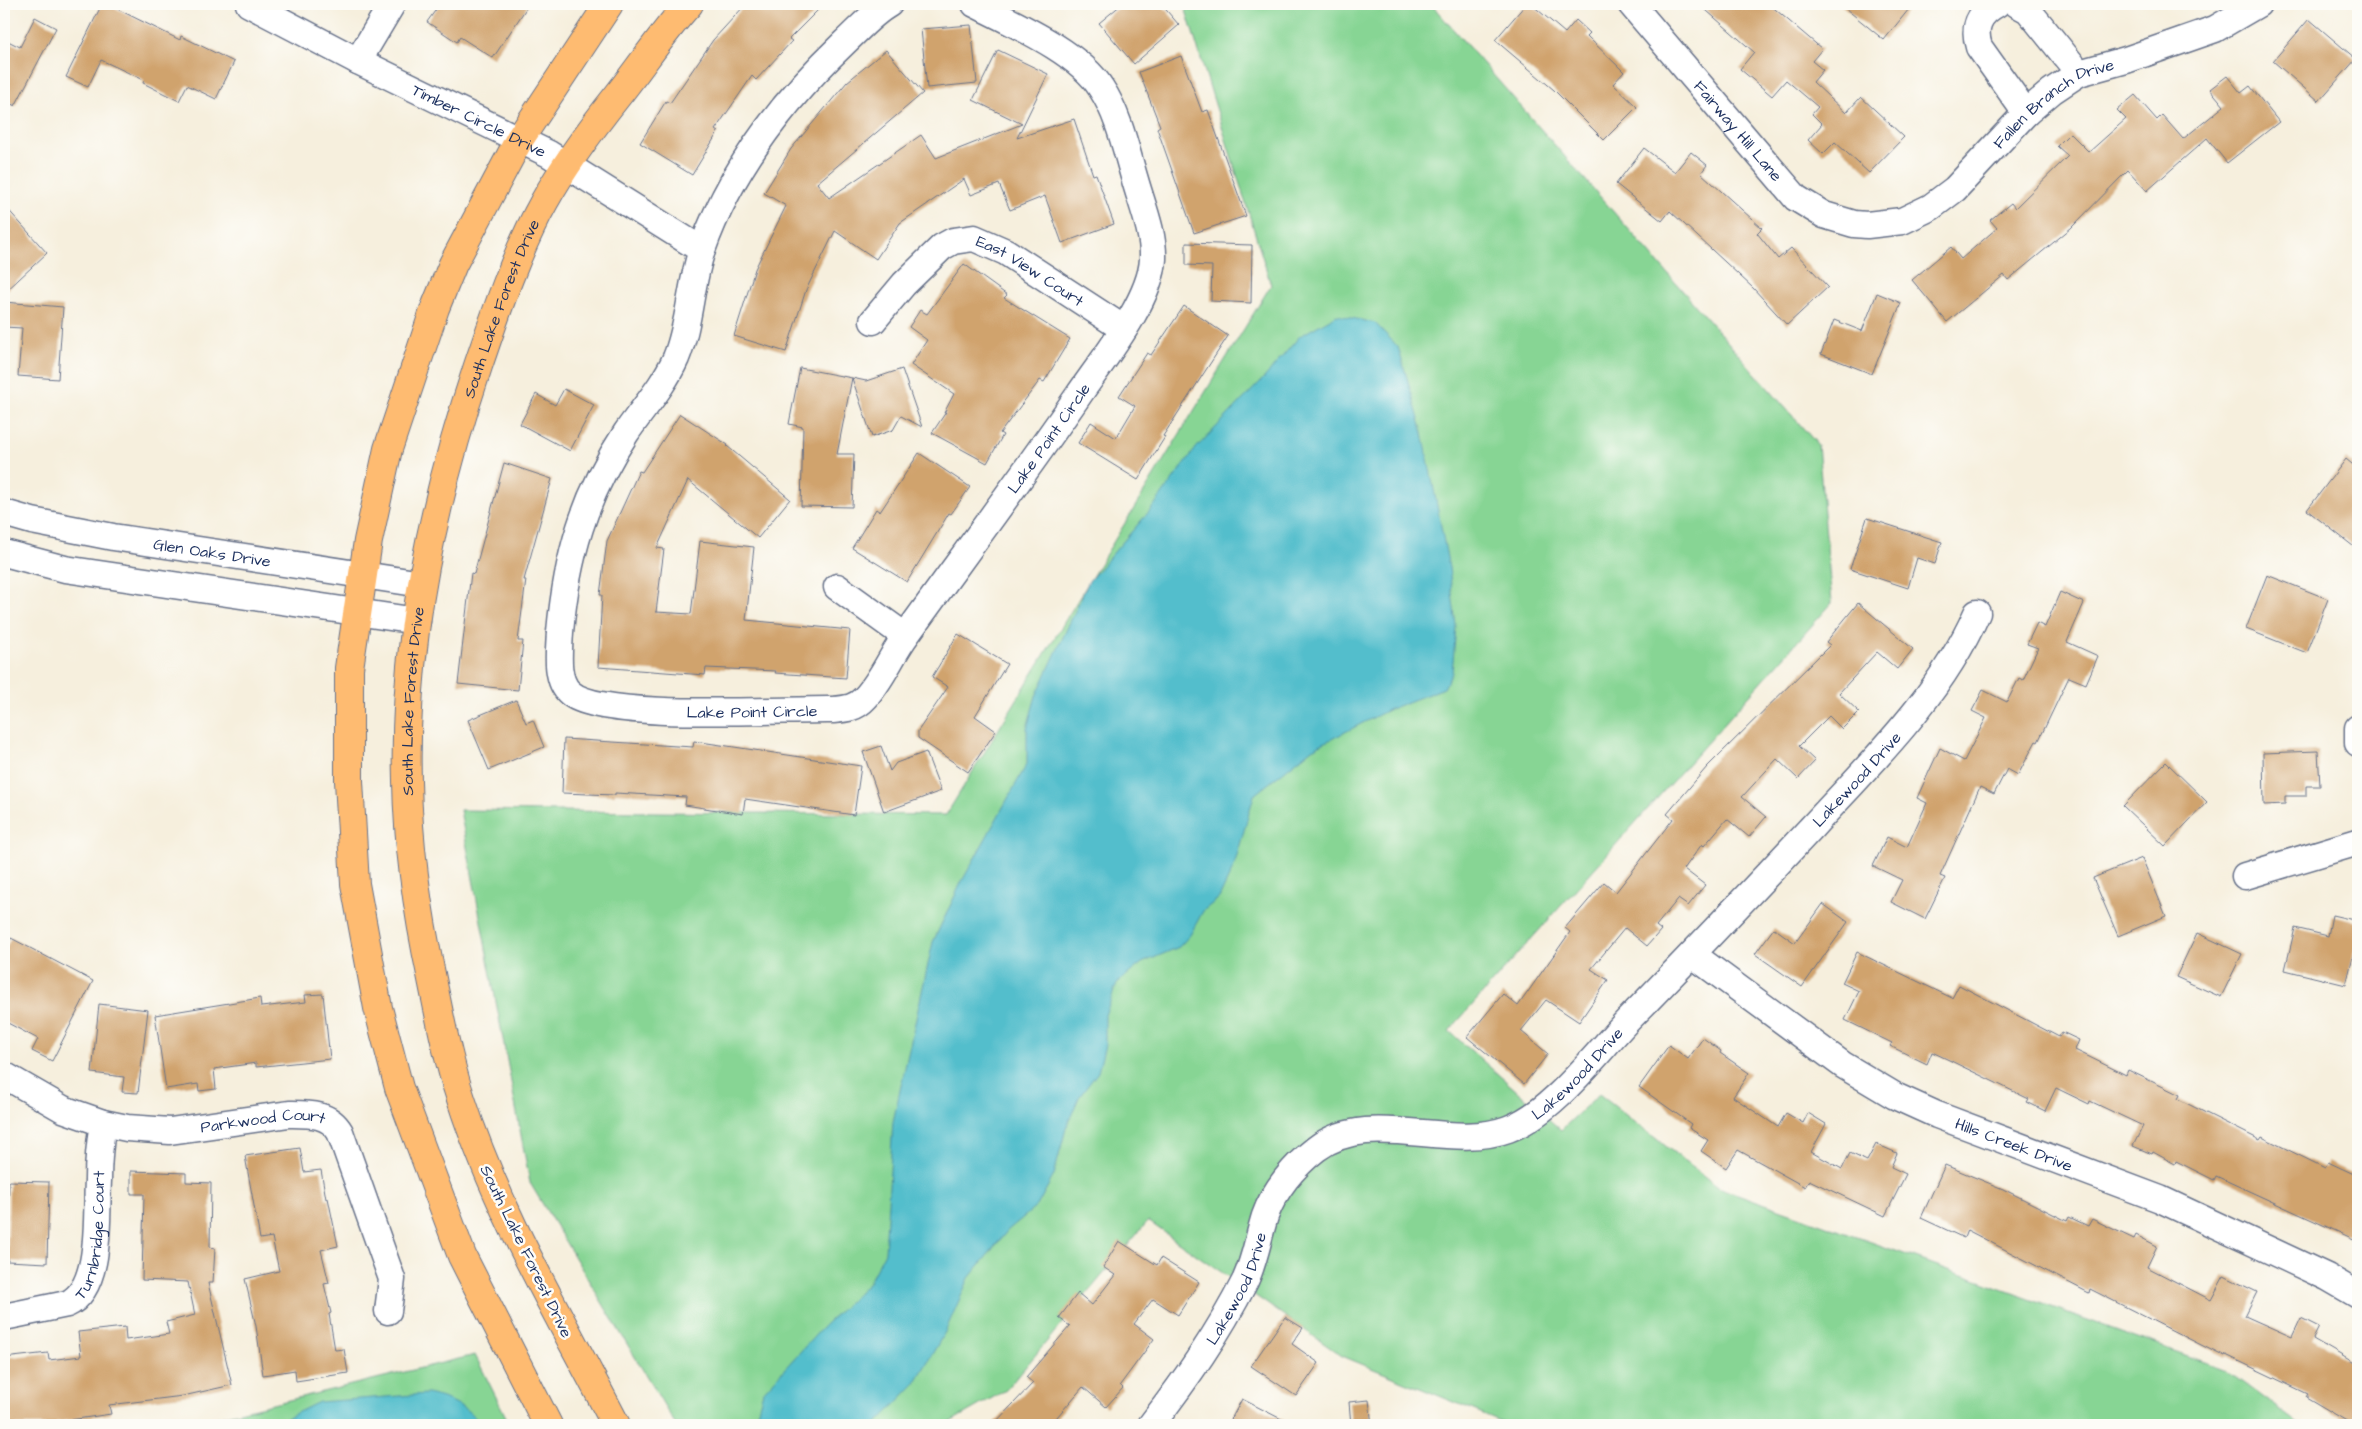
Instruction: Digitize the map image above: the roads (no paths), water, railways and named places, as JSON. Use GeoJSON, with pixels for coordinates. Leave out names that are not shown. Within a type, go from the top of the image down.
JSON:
{"type":"FeatureCollection","features":[{"type":"Feature","properties":{"kind":"main road"},"geometry":{"type":"LineString","coordinates":[[548,1425],[462,1256],[399,1088],[378,1008],[355,884],[350,790],[349,668],[362,574],[388,449],[435,308],[453,264],[519,140],[609,4]]}},
{"type":"Feature","properties":{"kind":"main road","name":"South Lake Forest Drive"},"geometry":{"type":"LineString","coordinates":[[616,1425],[511,1225],[488,1173],[459,1095],[444,1040],[419,913],[413,870],[407,781],[408,716],[416,620],[427,549],[444,475],[492,325],[532,226],[566,164],[689,4]]}},
{"type":"Feature","properties":{"kind":"street","name":"Timber Circle Drive"},"geometry":{"type":"LineString","coordinates":[[249,4],[358,61],[566,164],[702,250]]}},
{"type":"Feature","properties":{"kind":"street"},"geometry":{"type":"LineString","coordinates":[[358,61],[392,4]]}},
{"type":"Feature","properties":{"kind":"street","name":"Lake Point Circle"},"geometry":{"type":"LineString","coordinates":[[889,4],[865,23],[823,62],[775,119],[745,162],[725,196],[702,250],[692,290],[684,337],[675,360],[661,385],[628,431],[603,471],[586,506],[575,539],[562,608],[560,637],[560,668],[563,684],[571,694],[586,703],[636,710],[692,712],[846,709],[858,705],[867,696],[905,636],[1026,471],[1124,329],[1142,295],[1151,269],[1151,236],[1122,134],[1102,89],[1082,66],[1057,48],[975,4]]}},
{"type":"Feature","properties":{"kind":"street","name":"Fairway Hill Lane"},"geometry":{"type":"LineString","coordinates":[[1631,4],[1796,198],[1824,215],[1854,224],[1867,225]]}},
{"type":"Feature","properties":{"kind":"street"},"geometry":{"type":"LineString","coordinates":[[1996,4],[1988,8],[1981,16],[1976,26],[1976,37],[1979,47],[2026,113]]}},
{"type":"Feature","properties":{"kind":"street"},"geometry":{"type":"LineString","coordinates":[[2017,4],[2028,10],[2079,73]]}},
{"type":"Feature","properties":{"kind":"street","name":"Fallen Branch Drive"},"geometry":{"type":"LineString","coordinates":[[1867,225],[1902,221],[1931,207],[1955,189],[2026,113],[2052,91],[2079,73],[2126,60],[2216,30],[2258,4]]}},
{"type":"Feature","properties":{"kind":"street","name":"East View Court"},"geometry":{"type":"LineString","coordinates":[[873,321],[904,284],[942,247],[963,238],[974,238],[1006,252],[1124,329]]}},
{"type":"Feature","properties":{"kind":"street","name":"Glen Oaks Drive"},"geometry":{"type":"LineString","coordinates":[[4,513],[32,521],[113,537],[422,584]]}},
{"type":"Feature","properties":{"kind":"street"},"geometry":{"type":"LineString","coordinates":[[4,553],[65,569],[356,613],[416,620]]}},
{"type":"Feature","properties":{"kind":"street"},"geometry":{"type":"LineString","coordinates":[[837,587],[905,636]]}},
{"type":"Feature","properties":{"kind":"street","name":"Lakewood Drive"},"geometry":{"type":"LineString","coordinates":[[1152,1425],[1189,1376],[1217,1332],[1247,1276],[1265,1214],[1275,1193],[1306,1158],[1324,1143],[1348,1133],[1386,1131],[1467,1136],[1509,1129],[1529,1118],[1570,1083],[1692,955],[1893,738],[1950,664],[1967,636],[1977,613]]}},
{"type":"Feature","properties":{"kind":"street"},"geometry":{"type":"LineString","coordinates":[[2358,728],[2358,743]]}},
{"type":"Feature","properties":{"kind":"street"},"geometry":{"type":"LineString","coordinates":[[2245,876],[2358,842]]}},
{"type":"Feature","properties":{"kind":"street","name":"Hills Creek Drive"},"geometry":{"type":"LineString","coordinates":[[1692,955],[1843,1065],[1895,1096],[2160,1199],[2326,1277],[2358,1295]]}},
{"type":"Feature","properties":{"kind":"street","name":"Parkwood Court"},"geometry":{"type":"LineString","coordinates":[[4,1075],[63,1109],[127,1128],[170,1131],[289,1114],[307,1114],[328,1119],[340,1132],[392,1279],[388,1311]]}},
{"type":"Feature","properties":{"kind":"street","name":"Turnbridge Court"},"geometry":{"type":"LineString","coordinates":[[4,1318],[67,1304],[76,1300],[86,1285],[97,1235],[98,1180],[103,1122]]}},
{"type":"Feature","properties":{"kind":"water"},"geometry":{"type":"Polygon","coordinates":[[[1337,315],[1375,323],[1398,347],[1423,433],[1449,568],[1456,626],[1452,673],[1444,688],[1390,709],[1312,749],[1254,795],[1234,866],[1219,898],[1203,911],[1190,935],[1179,947],[1142,963],[1117,983],[1105,1015],[1105,1045],[1098,1072],[1079,1097],[1066,1128],[1054,1175],[1037,1206],[1008,1230],[969,1278],[945,1332],[914,1385],[875,1425],[754,1425],[763,1392],[824,1326],[868,1284],[885,1252],[893,1122],[933,942],[961,883],[1027,764],[1027,728],[1036,696],[1089,581],[1153,507],[1197,447],[1264,378],[1300,336],[1337,315]]]}},
{"type":"Feature","properties":{"kind":"water"},"geometry":{"type":"Polygon","coordinates":[[[427,1394],[443,1398],[464,1408],[481,1425],[262,1425],[286,1418],[319,1402],[427,1394]]]}}]}
